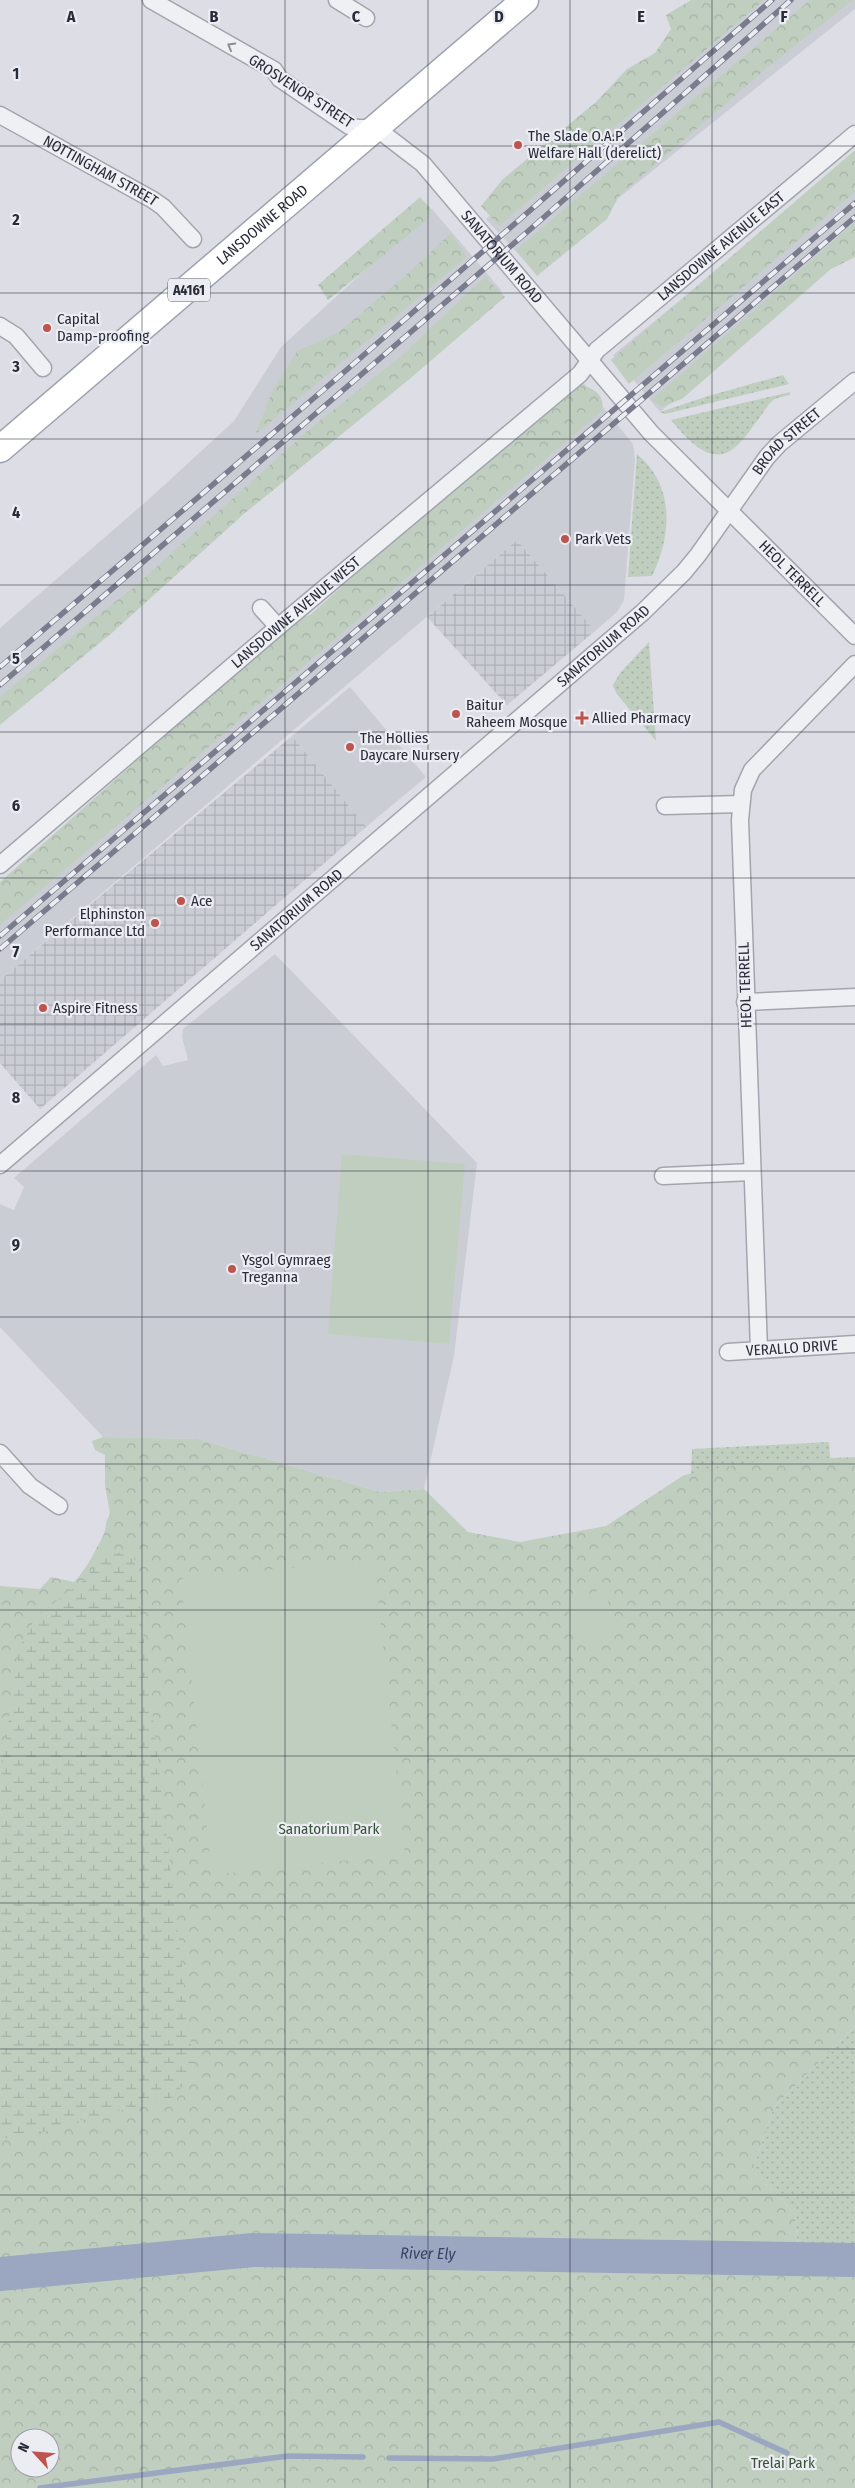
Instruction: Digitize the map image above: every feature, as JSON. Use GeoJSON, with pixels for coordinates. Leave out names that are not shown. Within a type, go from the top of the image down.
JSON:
{"type":"FeatureCollection","features":[{"type":"Feature","properties":{"kind":"main road","name":"LANSDOWNE ROAD"},"geometry":{"type":"LineString","coordinates":[[0,449],[525,0]]}},
{"type":"Feature","properties":{"kind":"street","name":"GROSVENOR STREET"},"geometry":{"type":"LineString","coordinates":[[151,0],[274,70],[280,79],[349,126],[376,128]]}},
{"type":"Feature","properties":{"kind":"street"},"geometry":{"type":"LineString","coordinates":[[337,0],[366,18]]}},
{"type":"Feature","properties":{"kind":"street","name":"NOTTINGHAM STREET"},"geometry":{"type":"LineString","coordinates":[[0,115],[154,200],[163,206],[193,239]]}},
{"type":"Feature","properties":{"kind":"street","name":"SANATORIUM ROAD"},"geometry":{"type":"LineString","coordinates":[[0,1164],[642,612],[684,572],[728,511],[651,433],[432,174],[414,155],[376,128]]}},
{"type":"Feature","properties":{"kind":"street","name":"LANSDOWNE AVENUE EAST"},"geometry":{"type":"LineString","coordinates":[[590,360],[597,350],[855,134]]}},
{"type":"Feature","properties":{"kind":"street"},"geometry":{"type":"LineString","coordinates":[[0,326],[16,336],[43,368]]}},
{"type":"Feature","properties":{"kind":"street","name":"LANSDOWNE AVENUE WEST"},"geometry":{"type":"LineString","coordinates":[[0,865],[278,627],[580,374],[590,360]]}},
{"type":"Feature","properties":{"kind":"street","name":"BROAD STREET"},"geometry":{"type":"LineString","coordinates":[[728,511],[779,444],[855,381]]}},
{"type":"Feature","properties":{"kind":"street","name":"HEOL TERRELL"},"geometry":{"type":"LineString","coordinates":[[728,511],[855,636]]}},
{"type":"Feature","properties":{"kind":"street"},"geometry":{"type":"LineString","coordinates":[[261,608],[278,627]]}},
{"type":"Feature","properties":{"kind":"street","name":"HEOL TERRELL"},"geometry":{"type":"LineString","coordinates":[[759,1350],[746,1002],[741,804],[743,790],[752,770],[855,664]]}},
{"type":"Feature","properties":{"kind":"street"},"geometry":{"type":"LineString","coordinates":[[665,806],[741,804]]}},
{"type":"Feature","properties":{"kind":"street"},"geometry":{"type":"LineString","coordinates":[[746,1002],[855,997]]}},
{"type":"Feature","properties":{"kind":"street"},"geometry":{"type":"LineString","coordinates":[[663,1176],[752,1172]]}},
{"type":"Feature","properties":{"kind":"street","name":"VERALLO DRIVE"},"geometry":{"type":"LineString","coordinates":[[728,1352],[855,1344]]}},
{"type":"Feature","properties":{"kind":"street"},"geometry":{"type":"LineString","coordinates":[[0,1453],[30,1486],[58,1506]]}},
{"type":"Feature","properties":{"kind":"shaded area"},"geometry":{"type":"Polygon","coordinates":[[[737,0],[855,0],[855,9],[531,268],[486,219],[737,0]]]}},
{"type":"Feature","properties":{"kind":"shaded area"},"geometry":{"type":"Polygon","coordinates":[[[855,157],[855,247],[660,412],[613,355],[855,157]]]}},
{"type":"Feature","properties":{"kind":"shaded area"},"geometry":{"type":"Polygon","coordinates":[[[432,209],[502,291],[0,709],[0,628],[149,499],[234,421],[281,347],[432,209]]]}},
{"type":"Feature","properties":{"kind":"shaded area"},"geometry":{"type":"Polygon","coordinates":[[[582,381],[633,444],[635,459],[624,600],[617,612],[595,631],[517,540],[0,980],[0,886],[582,381]]]}},
{"type":"Feature","properties":{"kind":"shaded area"},"geometry":{"type":"Polygon","coordinates":[[[517,540],[595,631],[507,705],[427,617],[517,540]]]}},
{"type":"Feature","properties":{"kind":"shaded area"},"geometry":{"type":"Polygon","coordinates":[[[350,687],[426,777],[366,827],[292,736],[350,687]]]}},
{"type":"Feature","properties":{"kind":"shaded area"},"geometry":{"type":"Polygon","coordinates":[[[292,736],[366,827],[40,1109],[0,1063],[0,980],[292,736]]]}},
{"type":"Feature","properties":{"kind":"shaded area","name":"Ysgol Gymraeg Treganna"},"geometry":{"type":"Polygon","coordinates":[[[275,954],[477,1163],[454,1356],[424,1489],[380,1492],[198,1439],[103,1437],[0,1327],[0,1204],[14,1210],[24,1187],[14,1178],[156,1055],[163,1066],[188,1060],[182,1037],[183,1029],[275,954]]]}},
{"type":"Feature","properties":{"kind":"green space"},"geometry":{"type":"Polygon","coordinates":[[[691,0],[764,0],[499,226],[481,206],[503,179],[596,102],[627,69],[655,53],[671,29],[666,15],[691,0]]]}},
{"type":"Feature","properties":{"kind":"green space"},"geometry":{"type":"Polygon","coordinates":[[[810,0],[853,0],[768,67],[619,196],[607,219],[537,276],[516,250],[810,0]]]}},
{"type":"Feature","properties":{"kind":"green space"},"geometry":{"type":"Polygon","coordinates":[[[855,150],[855,192],[629,384],[611,360],[855,150]]]}},
{"type":"Feature","properties":{"kind":"green space"},"geometry":{"type":"Polygon","coordinates":[[[420,197],[432,210],[427,220],[328,300],[318,285],[420,197]]]}},
{"type":"Feature","properties":{"kind":"green space"},"geometry":{"type":"Polygon","coordinates":[[[855,222],[855,257],[831,269],[682,399],[662,407],[651,400],[855,222]]]}},
{"type":"Feature","properties":{"kind":"green space"},"geometry":{"type":"Polygon","coordinates":[[[451,233],[467,257],[255,435],[272,392],[297,351],[339,332],[404,277],[451,233]]]}},
{"type":"Feature","properties":{"kind":"green space"},"geometry":{"type":"Polygon","coordinates":[[[485,277],[505,297],[412,377],[245,513],[113,632],[0,725],[0,697],[95,617],[132,589],[312,427],[400,357],[485,277]]]}},
{"type":"Feature","properties":{"kind":"green space"},"geometry":{"type":"Polygon","coordinates":[[[783,375],[789,384],[665,414],[660,412],[705,397],[783,375]]]}},
{"type":"Feature","properties":{"kind":"green space"},"geometry":{"type":"Polygon","coordinates":[[[582,385],[591,388],[598,394],[603,405],[602,411],[0,925],[0,882],[297,618],[310,615],[384,549],[582,385]]]}},
{"type":"Feature","properties":{"kind":"green space"},"geometry":{"type":"Polygon","coordinates":[[[790,392],[790,395],[773,400],[741,442],[724,454],[707,452],[699,448],[671,420],[790,392]]]}},
{"type":"Feature","properties":{"kind":"green space"},"geometry":{"type":"Polygon","coordinates":[[[637,454],[658,481],[664,496],[666,528],[659,561],[652,576],[628,577],[637,454]]]}},
{"type":"Feature","properties":{"kind":"green space"},"geometry":{"type":"Polygon","coordinates":[[[649,642],[656,741],[616,693],[613,685],[620,673],[649,642]]]}},
{"type":"Feature","properties":{"kind":"green space"},"geometry":{"type":"Polygon","coordinates":[[[342,1154],[465,1164],[449,1344],[328,1334],[342,1154]]]}},
{"type":"Feature","properties":{"kind":"green space","name":"Sanatorium Park"},"geometry":{"type":"Polygon","coordinates":[[[103,1437],[198,1439],[380,1492],[424,1489],[468,1532],[520,1542],[606,1526],[684,1475],[760,1461],[855,1457],[855,2026],[774,2107],[752,2171],[795,2214],[799,2260],[855,2259],[855,2488],[0,2488],[0,1586],[40,1589],[51,1577],[74,1582],[86,1566],[103,1536],[110,1514],[105,1485],[105,1455],[95,1450],[92,1441],[103,1437]]]}},
{"type":"Feature","properties":{"kind":"green space"},"geometry":{"type":"Polygon","coordinates":[[[829,1442],[832,1480],[690,1498],[692,1449],[829,1442]]]}},
{"type":"Feature","properties":{"kind":"green space"},"geometry":{"type":"Polygon","coordinates":[[[113,1552],[134,1555],[194,2070],[174,2097],[70,2123],[16,2141],[0,2137],[0,1781],[19,1648],[36,1617],[85,1579],[101,1557],[113,1552]]]}},
{"type":"Feature","properties":{"kind":"green space"},"geometry":{"type":"Polygon","coordinates":[[[374,1559],[405,1854],[212,1875],[181,1579],[374,1559]]]}},
{"type":"Feature","properties":{"kind":"green space"},"geometry":{"type":"Polygon","coordinates":[[[606,1587],[609,1609],[624,1628],[584,1647],[565,1605],[606,1587]]]}},
{"type":"Feature","properties":{"kind":"green space"},"geometry":{"type":"Polygon","coordinates":[[[666,1904],[754,1904],[754,1912],[666,1912],[666,1904]]]}},
{"type":"Feature","properties":{"kind":"green space"},"geometry":{"type":"Polygon","coordinates":[[[855,2026],[855,2259],[799,2260],[795,2214],[752,2171],[774,2107],[855,2026]]]}},
{"type":"Feature","properties":{"kind":"waterway","name":"River Ely"},"geometry":{"type":"LineString","coordinates":[[0,2274],[253,2250],[855,2260]]}},
{"type":"Feature","properties":{"kind":"waterway"},"geometry":{"type":"LineString","coordinates":[[389,2458],[493,2459],[719,2422],[787,2453]]}},
{"type":"Feature","properties":{"kind":"waterway"},"geometry":{"type":"LineString","coordinates":[[40,2488],[288,2456],[363,2457]]}},
{"type":"Feature","properties":{"kind":"railway"},"geometry":{"type":"LineString","coordinates":[[0,667],[335,380],[772,0]]}},
{"type":"Feature","properties":{"kind":"railway"},"geometry":{"type":"LineString","coordinates":[[0,685],[526,233],[791,0]]}},
{"type":"Feature","properties":{"kind":"railway"},"geometry":{"type":"LineString","coordinates":[[0,936],[855,203]]}},
{"type":"Feature","properties":{"kind":"railway"},"geometry":{"type":"LineString","coordinates":[[0,949],[855,217]]}},
{"type":"Feature","properties":{"kind":"place","name":"The Slade O.A.P. Welfare Hall (derelict)"},"geometry":{"type":"Point","coordinates":[518,145]}},
{"type":"Feature","properties":{"kind":"place","name":"Capital Damp-proofing"},"geometry":{"type":"Point","coordinates":[47,328]}},
{"type":"Feature","properties":{"kind":"place","name":"Park Vets"},"geometry":{"type":"Point","coordinates":[565,539]}},
{"type":"Feature","properties":{"kind":"place","name":"Baitur Raheem Mosque"},"geometry":{"type":"Point","coordinates":[456,714]}},
{"type":"Feature","properties":{"kind":"place","name":"Allied Pharmacy"},"geometry":{"type":"Point","coordinates":[582,718]}},
{"type":"Feature","properties":{"kind":"place","name":"The Hollies Daycare Nursery"},"geometry":{"type":"Point","coordinates":[350,747]}},
{"type":"Feature","properties":{"kind":"place","name":"Ace"},"geometry":{"type":"Point","coordinates":[181,901]}},
{"type":"Feature","properties":{"kind":"place","name":"Elphinston Performance Ltd"},"geometry":{"type":"Point","coordinates":[155,923]}},
{"type":"Feature","properties":{"kind":"place","name":"Aspire Fitness"},"geometry":{"type":"Point","coordinates":[43,1008]}},
{"type":"Feature","properties":{"kind":"place","name":"Ysgol Gymraeg Treganna"},"geometry":{"type":"Point","coordinates":[232,1269]}},
{"type":"Feature","properties":{"kind":"park label","name":"Trelai Park"},"geometry":{"type":"Point","coordinates":[783,2463]}}]}
